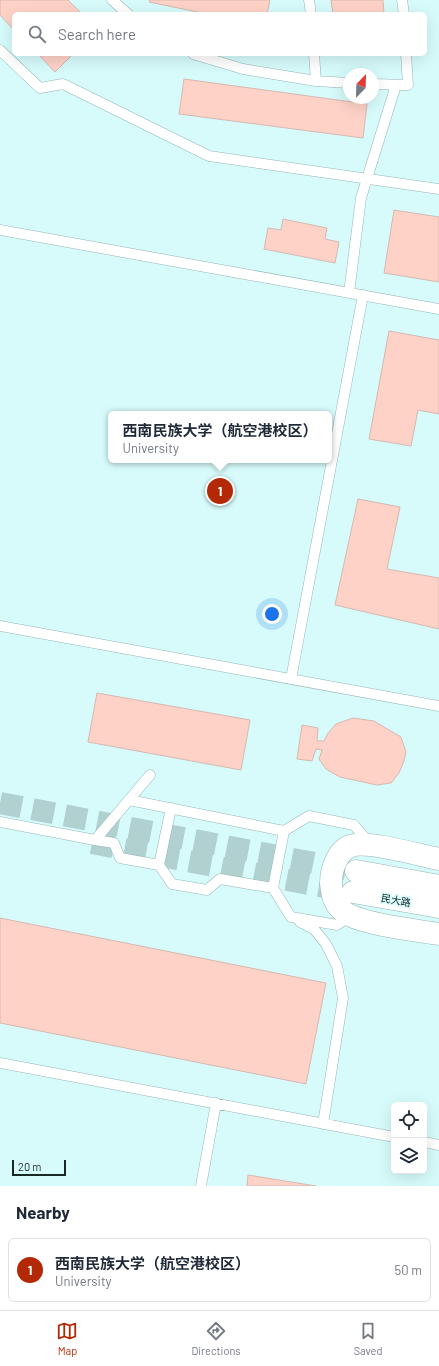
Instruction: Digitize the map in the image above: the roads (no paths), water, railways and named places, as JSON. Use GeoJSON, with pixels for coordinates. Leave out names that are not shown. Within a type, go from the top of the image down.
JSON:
{"type":"FeatureCollection","features":[{"type":"Feature","properties":{"kind":"street"},"geometry":{"type":"LineString","coordinates":[[439,859],[371,846],[354,845],[344,849],[335,862],[332,871],[332,897],[338,907],[351,916],[362,920],[439,934]]}},
{"type":"Feature","properties":{"kind":"street"},"geometry":{"type":"LineString","coordinates":[[356,871],[439,886]]}},
{"type":"Feature","properties":{"kind":"street","name":"民大路"},"geometry":{"type":"LineString","coordinates":[[353,892],[439,907]]}},
{"type":"Feature","properties":{"kind":"lane"},"geometry":{"type":"LineString","coordinates":[[112,0],[126,12]]}},
{"type":"Feature","properties":{"kind":"lane"},"geometry":{"type":"LineString","coordinates":[[309,0],[310,12]]}},
{"type":"Feature","properties":{"kind":"lane"},"geometry":{"type":"LineString","coordinates":[[402,0],[404,12]]}},
{"type":"Feature","properties":{"kind":"lane"},"geometry":{"type":"LineString","coordinates":[[0,50],[40,88],[63,84],[209,156],[223,160],[439,188]]}},
{"type":"Feature","properties":{"kind":"lane"},"geometry":{"type":"LineString","coordinates":[[200,56],[243,68],[316,81],[343,83]]}},
{"type":"Feature","properties":{"kind":"lane"},"geometry":{"type":"LineString","coordinates":[[314,56],[316,81]]}},
{"type":"Feature","properties":{"kind":"lane"},"geometry":{"type":"LineString","coordinates":[[379,84],[408,85],[406,56]]}},
{"type":"Feature","properties":{"kind":"lane"},"geometry":{"type":"LineString","coordinates":[[349,293],[361,198],[396,85]]}},
{"type":"Feature","properties":{"kind":"lane"},"geometry":{"type":"LineString","coordinates":[[0,230],[439,309]]}},
{"type":"Feature","properties":{"kind":"lane"},"geometry":{"type":"LineString","coordinates":[[332,460],[363,295]]}},
{"type":"Feature","properties":{"kind":"lane"},"geometry":{"type":"LineString","coordinates":[[291,679],[332,463]]}},
{"type":"Feature","properties":{"kind":"lane"},"geometry":{"type":"LineString","coordinates":[[0,626],[439,706]]}},
{"type":"Feature","properties":{"kind":"lane"},"geometry":{"type":"LineString","coordinates":[[95,840],[150,775]]}},
{"type":"Feature","properties":{"kind":"lane"},"geometry":{"type":"LineString","coordinates":[[129,800],[284,831],[309,816],[354,826],[371,846]]}},
{"type":"Feature","properties":{"kind":"lane"},"geometry":{"type":"LineString","coordinates":[[159,865],[171,808]]}},
{"type":"Feature","properties":{"kind":"lane"},"geometry":{"type":"LineString","coordinates":[[0,822],[114,843],[120,858],[159,865],[172,884],[207,890],[220,879],[273,888]]}},
{"type":"Feature","properties":{"kind":"lane"},"geometry":{"type":"LineString","coordinates":[[284,831],[273,888],[291,917],[314,929],[326,944],[337,966],[343,998],[323,1124]]}},
{"type":"Feature","properties":{"kind":"lane"},"geometry":{"type":"LineString","coordinates":[[291,917],[337,926],[351,916]]}},
{"type":"Feature","properties":{"kind":"lane"},"geometry":{"type":"LineString","coordinates":[[0,1063],[391,1136]]}},
{"type":"Feature","properties":{"kind":"lane"},"geometry":{"type":"LineString","coordinates":[[201,1186],[216,1103]]}},
{"type":"Feature","properties":{"kind":"lane"},"geometry":{"type":"LineString","coordinates":[[427,1143],[439,1145]]}},
{"type":"Feature","properties":{"kind":"tunnel"},"geometry":{"type":"LineString","coordinates":[[0,803],[351,870]]}},
{"type":"Feature","properties":{"kind":"tunnel"},"geometry":{"type":"LineString","coordinates":[[92,843],[351,892]]}},
{"type":"Feature","properties":{"kind":"place","name":"西南民族大学（航空港校区）"},"geometry":{"type":"Point","coordinates":[220,491]}}]}
